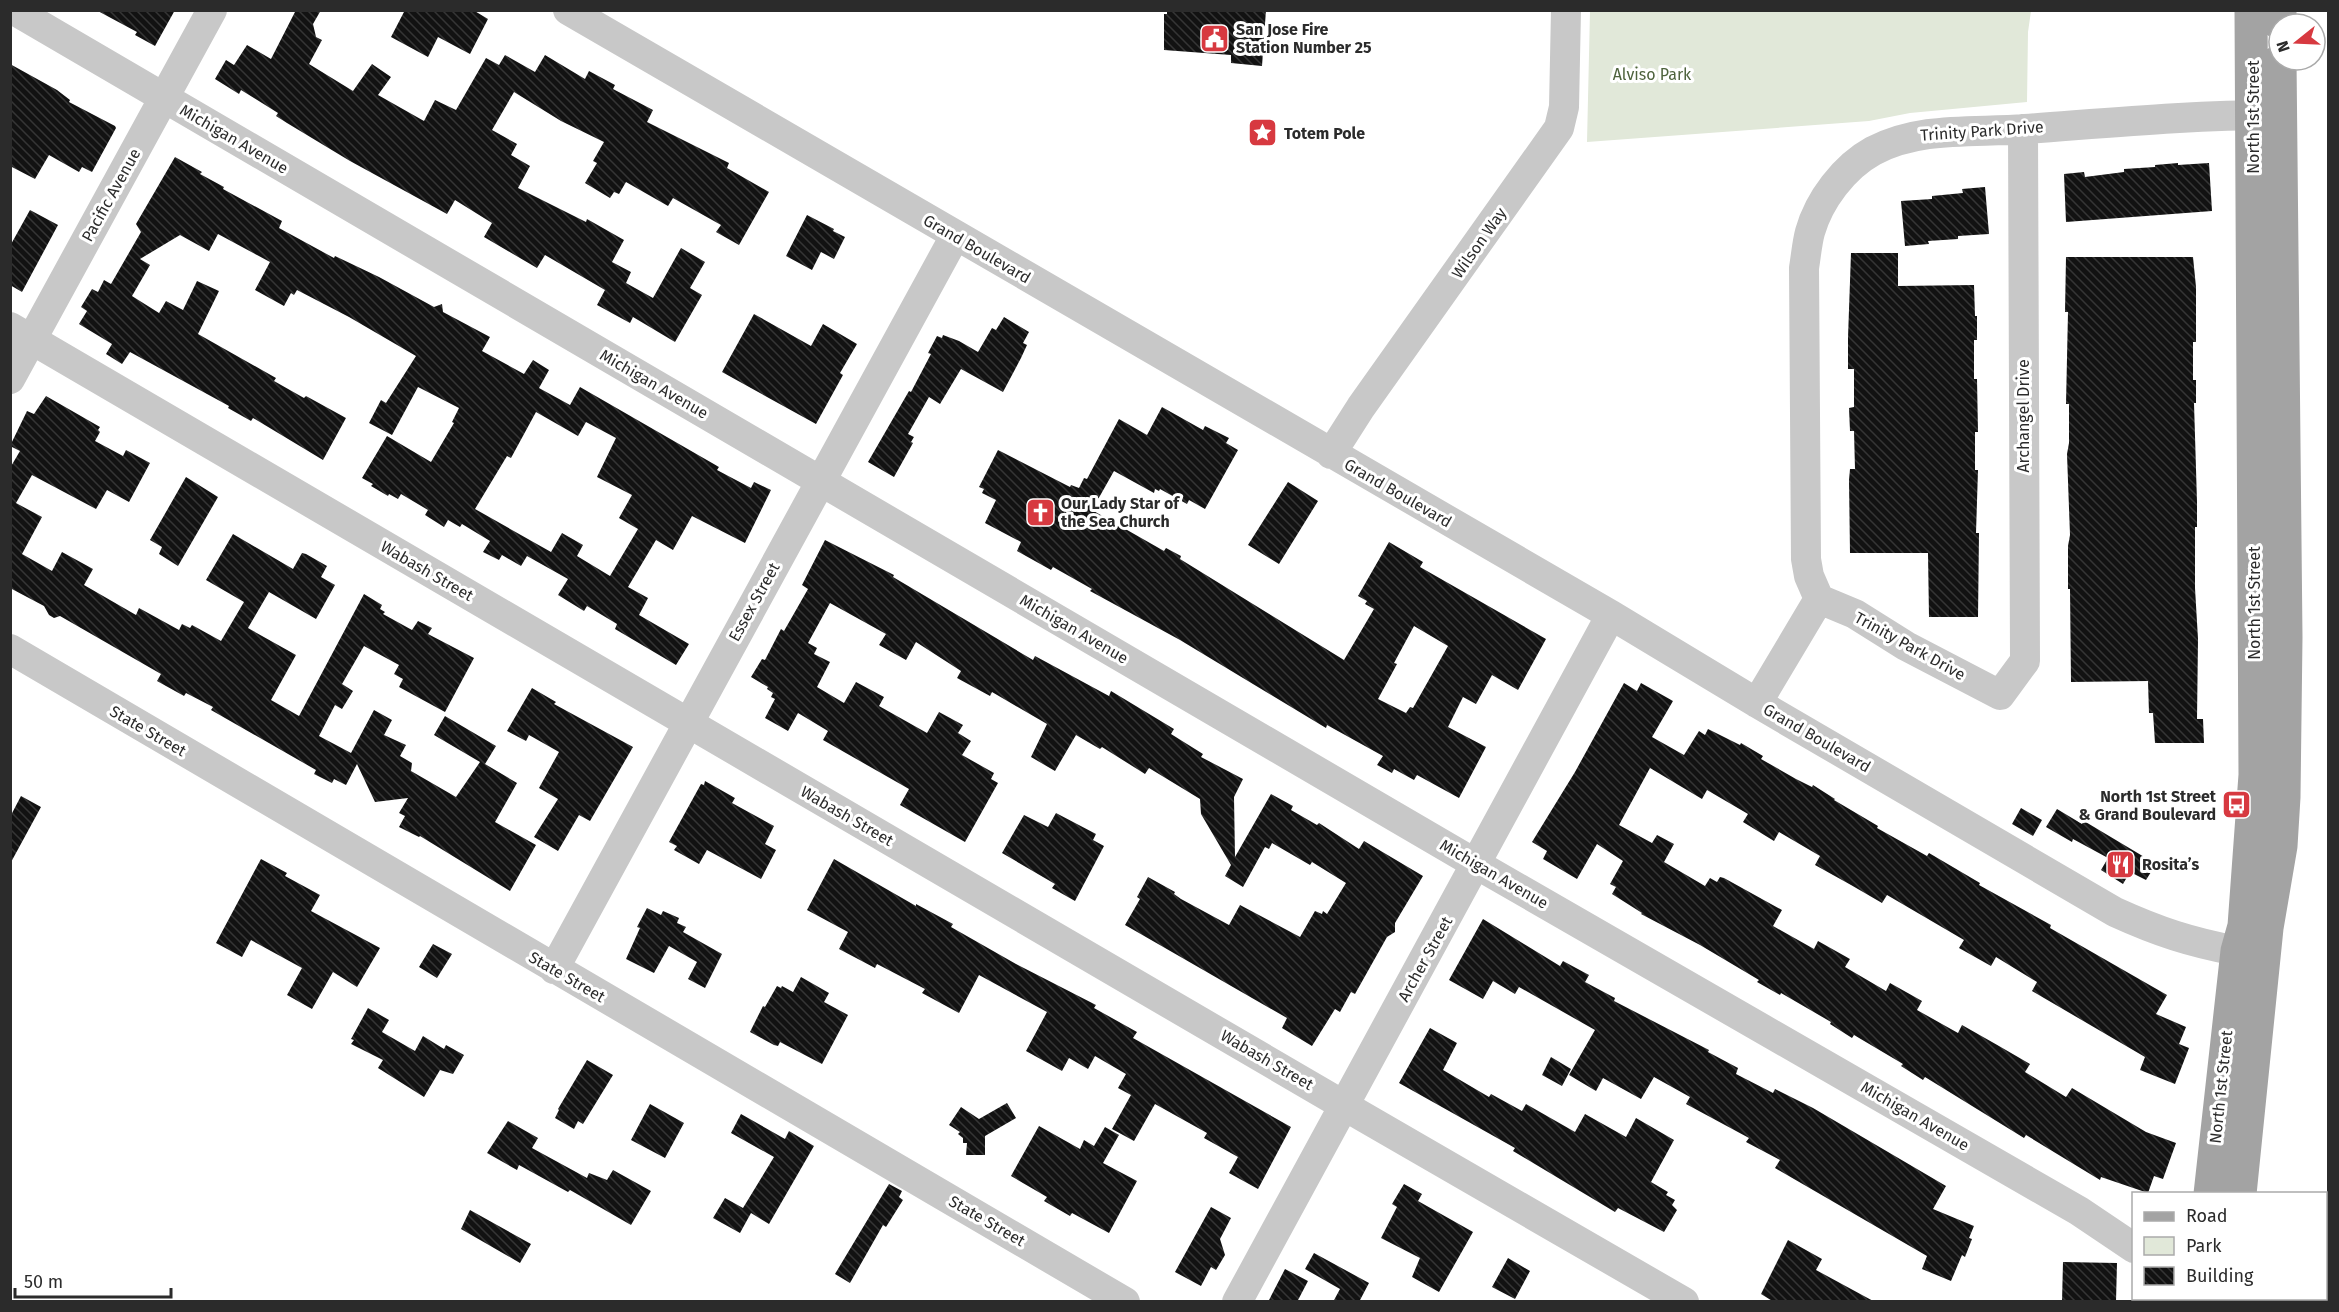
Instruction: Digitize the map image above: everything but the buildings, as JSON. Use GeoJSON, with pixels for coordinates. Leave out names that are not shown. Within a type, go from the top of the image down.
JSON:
{"type":"FeatureCollection","features":[{"type":"Feature","properties":{"kind":"main road","name":"North 1st Street"},"geometry":{"type":"LineString","coordinates":[[2241,1192],[2267,928],[2281,846],[2284,797],[2286,637],[2266,115],[2251,10]]}},
{"type":"Feature","properties":{"kind":"main road","name":"North 1st Street"},"geometry":{"type":"LineString","coordinates":[[2210,1192],[2237,951],[2244,926],[2255,774],[2266,115],[2277,72]]}},
{"type":"Feature","properties":{"kind":"main road"},"geometry":{"type":"LineString","coordinates":[[2237,951],[2248,955],[2251,965],[2237,1111],[2241,1139],[2246,1149]]}},
{"type":"Feature","properties":{"kind":"street","name":"Michigan Avenue"},"geometry":{"type":"LineString","coordinates":[[14,10],[1476,864],[2079,1211],[2132,1247]]}},
{"type":"Feature","properties":{"kind":"street","name":"Pacific Avenue"},"geometry":{"type":"LineString","coordinates":[[10,379],[21,334],[164,98],[212,10]]}},
{"type":"Feature","properties":{"kind":"street","name":"Grand Boulevard"},"geometry":{"type":"LineString","coordinates":[[568,10],[1611,615],[2115,912],[2184,940],[2237,951]]}},
{"type":"Feature","properties":{"kind":"street","name":"Wilson Way"},"geometry":{"type":"LineString","coordinates":[[1331,454],[1361,407],[1559,128],[1564,107],[1566,10]]}},
{"type":"Feature","properties":{"kind":"street","name":"Trinity Park Drive"},"geometry":{"type":"LineString","coordinates":[[2000,696],[1906,646],[1855,614],[1819,599],[1809,576],[1806,559],[1804,268],[1810,231],[1824,199],[1847,171],[1871,152],[1900,138],[1930,133],[2023,129],[2133,120],[2266,115]]}},
{"type":"Feature","properties":{"kind":"street","name":"Archangel Drive"},"geometry":{"type":"LineString","coordinates":[[2000,696],[2025,661],[2023,129]]}},
{"type":"Feature","properties":{"kind":"street","name":"Essex Street"},"geometry":{"type":"LineString","coordinates":[[554,969],[955,236]]}},
{"type":"Feature","properties":{"kind":"street","name":"Wabash Street"},"geometry":{"type":"LineString","coordinates":[[21,334],[1684,1302]]}},
{"type":"Feature","properties":{"kind":"street"},"geometry":{"type":"LineString","coordinates":[[1757,703],[1819,599]]}},
{"type":"Feature","properties":{"kind":"street","name":"Archer Street"},"geometry":{"type":"LineString","coordinates":[[1237,1302],[1611,615]]}},
{"type":"Feature","properties":{"kind":"street","name":"State Street"},"geometry":{"type":"LineString","coordinates":[[10,650],[1125,1302]]}},
{"type":"Feature","properties":{"kind":"green space","name":"Alviso Park"},"geometry":{"type":"Polygon","coordinates":[[[1590,11],[2031,11],[2028,32],[2027,102],[1910,113],[1869,121],[1587,142],[1590,11]]]}},
{"type":"Feature","properties":{"kind":"place","name":"San Jose Fire Station Number 25"},"geometry":{"type":"Point","coordinates":[1215,38]}},
{"type":"Feature","properties":{"kind":"place","name":"Totem Pole"},"geometry":{"type":"Point","coordinates":[1263,133]}},
{"type":"Feature","properties":{"kind":"place","name":"Our Lady Star of the Sea Church"},"geometry":{"type":"Point","coordinates":[1040,512]}},
{"type":"Feature","properties":{"kind":"place","name":"North 1st Street & Grand Boulevard"},"geometry":{"type":"Point","coordinates":[2237,805]}},
{"type":"Feature","properties":{"kind":"place","name":"Rosita’s"},"geometry":{"type":"Point","coordinates":[2121,864]}}]}
